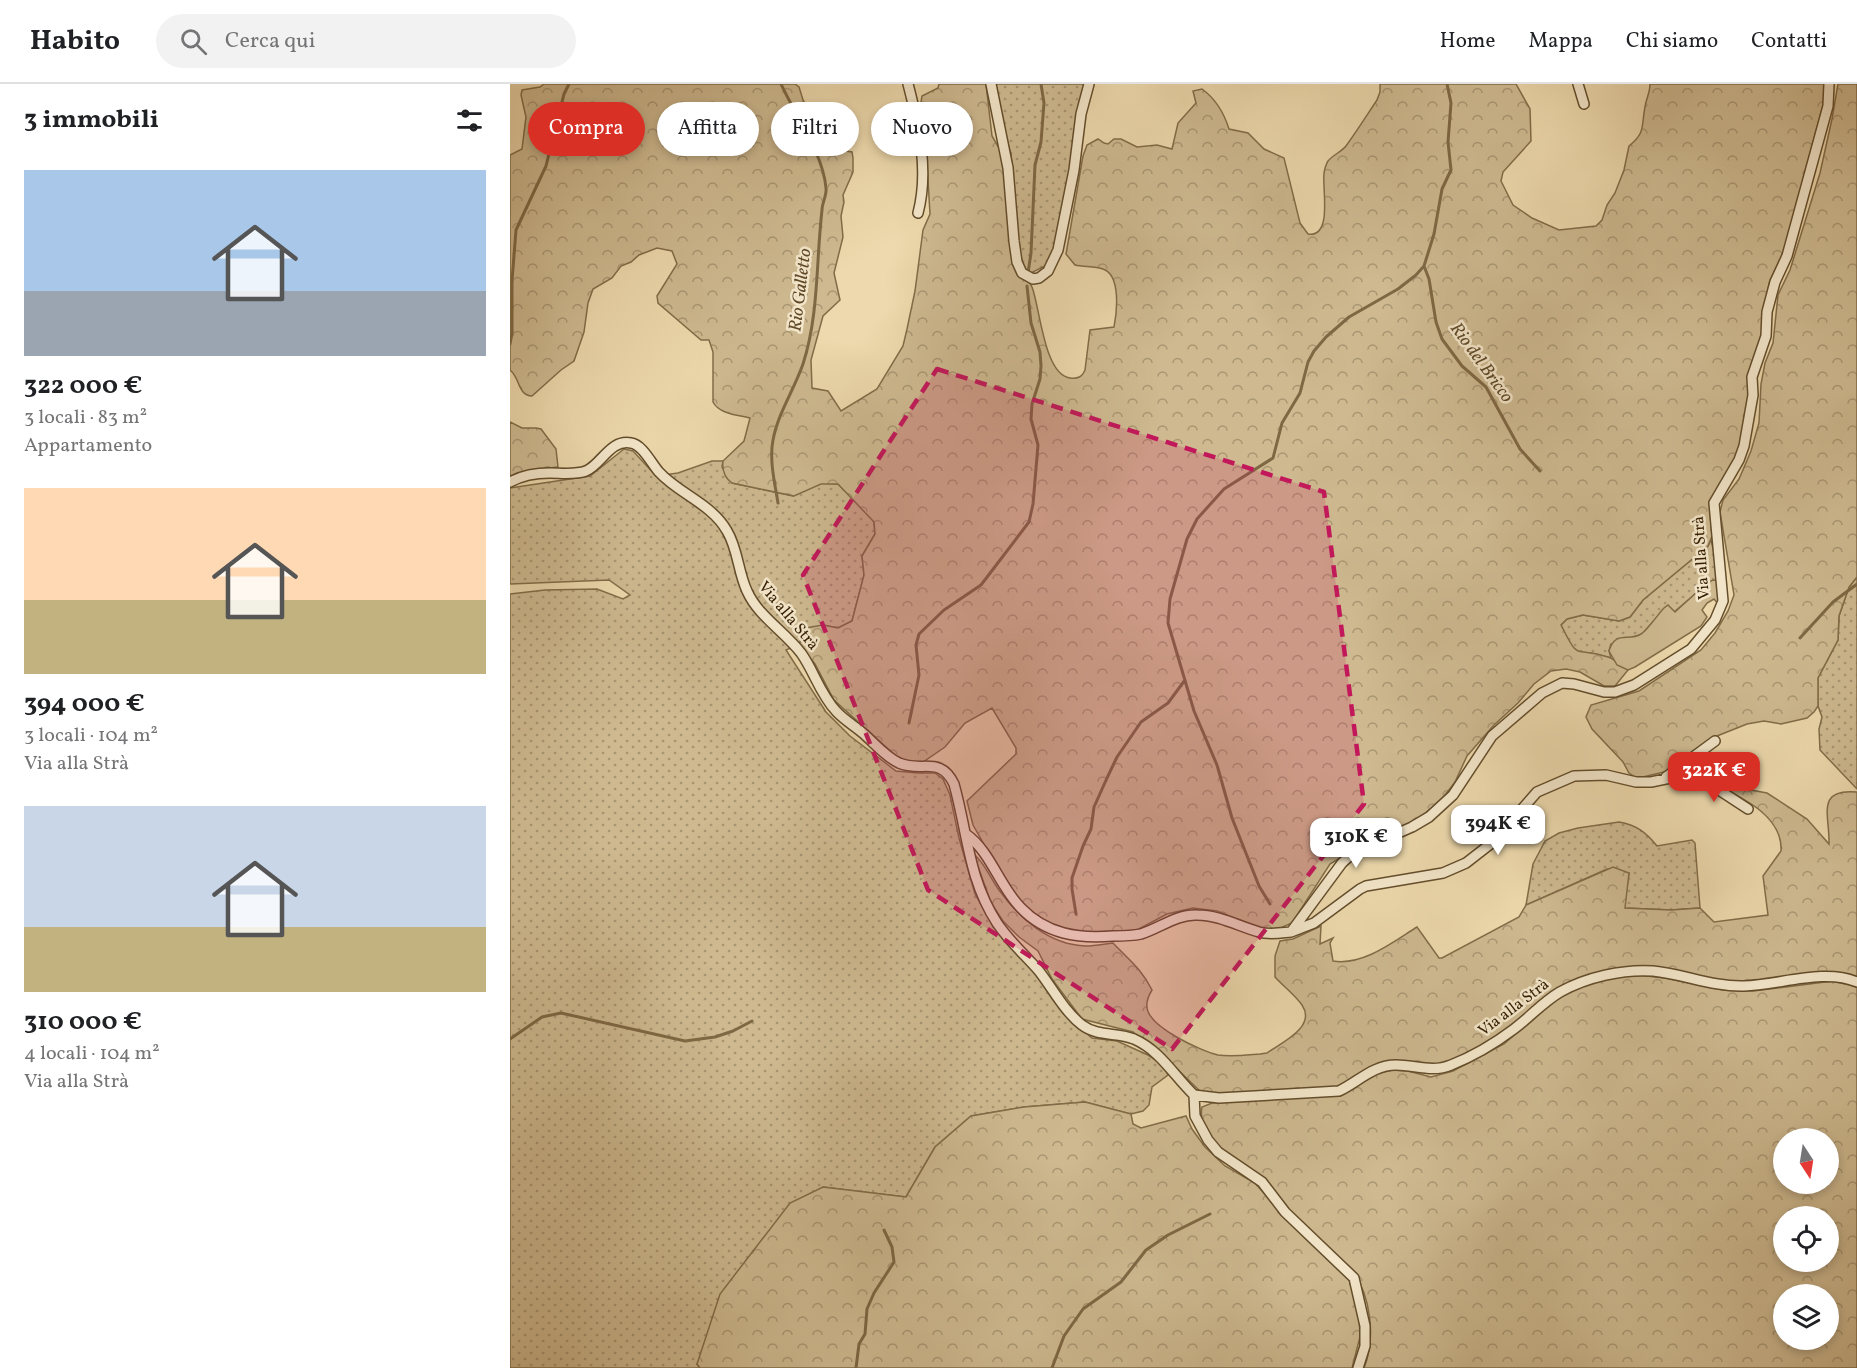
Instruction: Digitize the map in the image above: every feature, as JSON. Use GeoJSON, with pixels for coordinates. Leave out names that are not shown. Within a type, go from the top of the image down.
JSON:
{"type":"FeatureCollection","features":[{"type":"Feature","properties":{"kind":"street"},"geometry":{"type":"LineString","coordinates":[[908,84],[919,126],[922,151],[922,196],[918,213]]}},
{"type":"Feature","properties":{"kind":"street"},"geometry":{"type":"LineString","coordinates":[[991,84],[1008,168],[1017,262],[1022,273],[1033,279],[1039,278],[1048,271],[1058,250],[1074,170],[1081,114],[1089,84]]}},
{"type":"Feature","properties":{"kind":"street"},"geometry":{"type":"LineString","coordinates":[[1578,84],[1584,104]]}},
{"type":"Feature","properties":{"kind":"street","name":"Via alla Strà"},"geometry":{"type":"LineString","coordinates":[[966,834],[978,845],[1006,890],[1021,908],[1052,930],[1075,937],[1093,938],[1140,934],[1172,920],[1196,914],[1215,916],[1265,933],[1291,932],[1342,863],[1353,853],[1429,817],[1453,795],[1492,736],[1542,693],[1562,683],[1604,692],[1615,692],[1634,685],[1691,649],[1715,620],[1723,601],[1714,503],[1739,460],[1744,446],[1753,395],[1752,376],[1766,336],[1767,312],[1775,282],[1787,256],[1828,106],[1829,84]]}},
{"type":"Feature","properties":{"kind":"street","name":"Via alla Strà"},"geometry":{"type":"LineString","coordinates":[[510,482],[546,473],[585,471],[616,445],[630,442],[635,444],[673,486],[708,509],[720,520],[732,541],[742,580],[752,601],[800,651],[836,711],[898,763],[911,766],[935,766],[945,770],[951,776],[975,880],[996,922],[1039,971],[1072,1016],[1089,1030],[1100,1034],[1131,1038],[1142,1043],[1164,1060],[1194,1095],[1219,1098],[1339,1091],[1377,1069],[1395,1065],[1427,1069],[1448,1066],[1486,1049],[1560,992],[1574,984],[1597,977],[1636,971],[1654,971],[1724,986],[1746,986],[1837,975],[1857,982]]}},
{"type":"Feature","properties":{"kind":"street"},"geometry":{"type":"LineString","coordinates":[[1664,779],[1715,741]]}},
{"type":"Feature","properties":{"kind":"street"},"geometry":{"type":"LineString","coordinates":[[1291,932],[1314,923],[1366,886],[1443,873],[1466,863],[1493,842],[1537,792],[1574,776],[1606,775],[1636,782],[1651,782],[1696,775],[1748,809]]}},
{"type":"Feature","properties":{"kind":"street"},"geometry":{"type":"LineString","coordinates":[[1194,1095],[1195,1116],[1208,1140],[1218,1152],[1262,1182],[1285,1212],[1354,1278],[1365,1326],[1365,1346],[1358,1368]]}},
{"type":"Feature","properties":{"kind":"highlighted area"},"geometry":{"type":"Polygon","coordinates":[[[937,369],[1324,492],[1364,804],[1172,1049],[928,890],[803,575],[937,369]]]}},
{"type":"Feature","properties":{"kind":"green space"},"geometry":{"type":"Polygon","coordinates":[[[544,84],[795,84],[799,87],[804,102],[771,102],[771,156],[853,156],[853,158],[853,172],[843,195],[841,216],[843,237],[834,273],[840,300],[823,316],[811,360],[812,388],[828,391],[841,411],[877,389],[903,346],[915,291],[923,230],[930,214],[927,156],[973,156],[973,102],[921,102],[922,96],[938,88],[939,84],[986,84],[992,136],[1004,162],[1016,270],[1032,287],[1044,339],[1054,365],[1061,374],[1073,378],[1079,377],[1085,370],[1090,330],[1114,327],[1116,312],[1115,286],[1109,273],[1100,268],[1075,265],[1066,254],[1083,156],[1087,145],[1098,139],[1108,144],[1114,139],[1121,139],[1137,147],[1157,145],[1172,149],[1178,123],[1196,103],[1193,91],[1202,89],[1211,97],[1222,112],[1229,129],[1248,133],[1264,149],[1284,158],[1300,223],[1308,234],[1316,233],[1324,220],[1324,174],[1327,162],[1346,146],[1358,129],[1377,100],[1380,84],[1516,84],[1530,109],[1531,141],[1503,172],[1501,181],[1513,205],[1532,218],[1559,230],[1596,226],[1602,220],[1624,170],[1629,146],[1642,129],[1650,84],[1825,84],[1823,105],[1783,255],[1770,280],[1763,311],[1762,335],[1740,445],[1735,458],[1709,502],[1712,536],[1708,546],[1643,600],[1630,617],[1619,621],[1583,615],[1567,619],[1561,625],[1575,649],[1611,658],[1628,670],[1615,686],[1604,686],[1580,672],[1566,669],[1551,671],[1534,684],[1467,756],[1455,782],[1439,803],[1413,822],[1363,844],[1330,864],[1292,923],[1278,929],[1263,929],[1217,911],[1193,908],[1167,914],[1137,930],[1077,933],[1051,925],[1026,907],[1005,881],[973,825],[967,801],[1016,754],[1016,748],[992,708],[965,723],[945,747],[923,762],[911,763],[896,756],[834,700],[815,664],[799,644],[806,628],[823,625],[838,628],[852,621],[864,575],[862,556],[875,534],[874,522],[838,484],[821,484],[794,496],[732,483],[728,479],[723,461],[744,441],[750,418],[729,413],[716,406],[713,402],[713,352],[709,340],[701,340],[658,303],[657,296],[677,264],[672,251],[657,248],[639,255],[631,262],[621,266],[612,278],[593,289],[588,303],[584,332],[574,361],[532,396],[527,395],[521,389],[510,370],[510,155],[522,149],[526,117],[522,90],[540,87],[544,84]]]}},
{"type":"Feature","properties":{"kind":"green space"},"geometry":{"type":"Polygon","coordinates":[[[996,84],[1086,84],[1057,243],[1045,266],[1031,273],[1024,269],[1018,245],[1011,154],[999,114],[996,84]]]}},
{"type":"Feature","properties":{"kind":"green space"},"geometry":{"type":"Polygon","coordinates":[[[1838,84],[1857,84],[1857,577],[1849,587],[1839,616],[1838,640],[1818,678],[1818,706],[1814,712],[1807,718],[1781,724],[1764,721],[1747,724],[1717,736],[1672,770],[1635,777],[1629,773],[1623,762],[1592,729],[1586,717],[1591,705],[1639,691],[1701,650],[1715,633],[1728,611],[1734,595],[1720,512],[1723,500],[1739,479],[1751,451],[1759,423],[1761,384],[1765,363],[1773,343],[1778,295],[1790,270],[1820,173],[1838,84]]]}},
{"type":"Feature","properties":{"kind":"green space"},"geometry":{"type":"Polygon","coordinates":[[[510,422],[522,428],[541,429],[556,449],[558,467],[532,470],[510,479],[510,422]]]}},
{"type":"Feature","properties":{"kind":"green space"},"geometry":{"type":"Polygon","coordinates":[[[624,449],[633,451],[656,476],[678,473],[712,461],[723,461],[722,467],[732,483],[793,496],[821,483],[838,484],[871,517],[875,534],[862,556],[864,575],[852,621],[838,628],[823,625],[799,644],[786,650],[826,712],[850,736],[896,771],[935,773],[943,779],[950,795],[959,838],[975,894],[1005,942],[1028,964],[1063,1013],[1092,1038],[1117,1041],[1148,1055],[1162,1064],[1168,1075],[1152,1087],[1149,1105],[1143,1111],[1131,1114],[1085,1102],[1024,1107],[971,1116],[935,1147],[906,1197],[823,1187],[697,1364],[700,1368],[510,1368],[510,594],[545,590],[597,589],[623,599],[630,595],[609,580],[510,584],[510,488],[590,476],[624,449]]]}},
{"type":"Feature","properties":{"kind":"green space"},"geometry":{"type":"Polygon","coordinates":[[[1711,540],[1721,581],[1708,583],[1674,612],[1667,606],[1641,635],[1611,644],[1609,651],[1611,658],[1591,653],[1581,654],[1573,650],[1561,625],[1567,619],[1583,615],[1619,621],[1630,617],[1643,600],[1708,546],[1711,540]]]}},
{"type":"Feature","properties":{"kind":"green space"},"geometry":{"type":"Polygon","coordinates":[[[1857,577],[1857,789],[1820,750],[1819,729],[1822,717],[1818,706],[1818,678],[1838,640],[1839,616],[1849,587],[1857,577]]]}},
{"type":"Feature","properties":{"kind":"green space"},"geometry":{"type":"Polygon","coordinates":[[[1713,580],[1721,581],[1719,605],[1714,599],[1707,603],[1702,610],[1707,617],[1701,626],[1635,667],[1628,670],[1617,665],[1609,651],[1615,641],[1641,634],[1668,605],[1675,612],[1713,580]]]}},
{"type":"Feature","properties":{"kind":"green space"},"geometry":{"type":"Polygon","coordinates":[[[1713,783],[1767,793],[1807,819],[1829,844],[1827,814],[1830,799],[1835,794],[1857,792],[1857,978],[1837,972],[1770,981],[1725,983],[1658,968],[1592,974],[1563,985],[1514,1026],[1484,1047],[1447,1064],[1436,1066],[1396,1061],[1338,1088],[1219,1095],[1202,1093],[1133,1032],[1082,1019],[1052,979],[1038,951],[1003,921],[991,903],[976,861],[976,856],[1016,910],[1047,935],[1072,944],[1089,946],[1113,943],[1144,976],[1152,990],[1147,1003],[1150,1015],[1165,1030],[1200,1049],[1218,1055],[1260,1054],[1267,1053],[1295,1034],[1305,1020],[1302,1005],[1275,977],[1275,956],[1280,941],[1293,939],[1321,926],[1320,944],[1333,938],[1330,943],[1333,961],[1344,962],[1366,956],[1388,946],[1417,927],[1439,958],[1442,958],[1519,917],[1526,905],[1613,867],[1629,873],[1625,908],[1671,910],[1700,908],[1714,922],[1768,915],[1763,876],[1781,851],[1780,838],[1775,827],[1758,809],[1713,783]]]}},
{"type":"Feature","properties":{"kind":"green space"},"geometry":{"type":"Polygon","coordinates":[[[1619,822],[1640,830],[1657,846],[1692,840],[1695,843],[1700,908],[1671,910],[1624,908],[1629,873],[1607,869],[1526,905],[1533,864],[1545,841],[1559,833],[1578,828],[1619,822]]]}},
{"type":"Feature","properties":{"kind":"green space"},"geometry":{"type":"Polygon","coordinates":[[[1637,975],[1665,978],[1723,990],[1753,991],[1833,981],[1857,987],[1857,1368],[1364,1368],[1370,1344],[1370,1318],[1364,1292],[1352,1270],[1214,1144],[1204,1126],[1202,1107],[1212,1103],[1341,1095],[1379,1073],[1393,1070],[1431,1077],[1453,1071],[1504,1044],[1554,1000],[1575,988],[1606,979],[1637,975]]]}},
{"type":"Feature","properties":{"kind":"green space"},"geometry":{"type":"Polygon","coordinates":[[[1085,1102],[1131,1114],[1133,1124],[1141,1128],[1186,1116],[1205,1147],[1225,1166],[1255,1183],[1291,1224],[1349,1280],[1359,1312],[1360,1337],[1352,1368],[700,1368],[697,1364],[720,1294],[790,1203],[823,1187],[906,1197],[935,1147],[971,1116],[1024,1107],[1085,1102]]]}},
{"type":"Feature","properties":{"kind":"waterway"},"geometry":{"type":"LineString","coordinates":[[510,344],[516,230],[546,166],[564,94],[569,84]]}},
{"type":"Feature","properties":{"kind":"waterway","name":"Rio Galletto"},"geometry":{"type":"LineString","coordinates":[[778,503],[772,464],[773,440],[803,364],[808,345],[814,307],[822,207],[826,191],[820,161],[781,84]]}},
{"type":"Feature","properties":{"kind":"waterway"},"geometry":{"type":"LineString","coordinates":[[1028,273],[1035,165],[1041,142],[1044,103],[1041,84]]}},
{"type":"Feature","properties":{"kind":"waterway","name":"Rio del Bricco"},"geometry":{"type":"LineString","coordinates":[[1447,84],[1451,103],[1448,142],[1451,170],[1442,189],[1434,234],[1424,266],[1429,279],[1436,322],[1442,339],[1462,366],[1486,387],[1520,449],[1540,471]]}},
{"type":"Feature","properties":{"kind":"waterway"},"geometry":{"type":"LineString","coordinates":[[1270,904],[1259,886],[1232,818],[1217,765],[1194,711],[1168,623],[1170,599],[1187,539],[1197,519],[1224,489],[1273,458],[1282,423],[1300,393],[1308,362],[1314,351],[1349,317],[1398,289],[1424,266]]}},
{"type":"Feature","properties":{"kind":"waterway"},"geometry":{"type":"LineString","coordinates":[[909,723],[919,675],[916,645],[919,634],[944,610],[981,585],[1029,522],[1033,504],[1038,445],[1031,419],[1032,404],[1040,379],[1041,366],[1040,352],[1031,323],[1027,286]]}},
{"type":"Feature","properties":{"kind":"waterway"},"geometry":{"type":"LineString","coordinates":[[1800,638],[1833,602],[1857,584]]}},
{"type":"Feature","properties":{"kind":"waterway"},"geometry":{"type":"LineString","coordinates":[[1076,914],[1072,878],[1091,829],[1094,807],[1107,778],[1117,757],[1141,722],[1168,703],[1185,680]]}},
{"type":"Feature","properties":{"kind":"waterway"},"geometry":{"type":"LineString","coordinates":[[510,1039],[542,1017],[561,1013],[685,1041],[715,1037],[752,1021]]}},
{"type":"Feature","properties":{"kind":"waterway"},"geometry":{"type":"LineString","coordinates":[[1052,1368],[1064,1336],[1083,1309],[1121,1282],[1146,1250],[1168,1235],[1210,1214]]}},
{"type":"Feature","properties":{"kind":"waterway"},"geometry":{"type":"LineString","coordinates":[[856,1368],[859,1344],[865,1334],[867,1309],[874,1293],[894,1262],[892,1247],[884,1230]]}}]}
